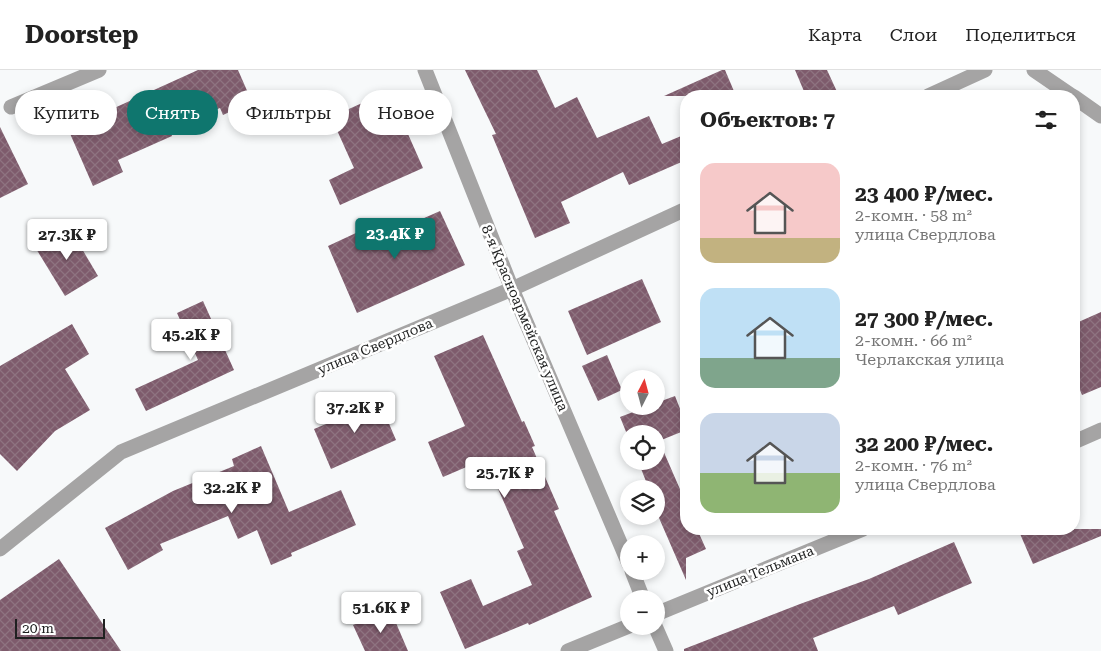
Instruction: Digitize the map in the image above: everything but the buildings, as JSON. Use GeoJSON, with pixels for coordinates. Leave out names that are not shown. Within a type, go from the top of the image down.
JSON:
{"type":"FeatureCollection","features":[{"type":"Feature","properties":{"kind":"street"},"geometry":{"type":"LineString","coordinates":[[11,106],[99,70]]}},
{"type":"Feature","properties":{"kind":"street","name":"8-я Красноармейская улица"},"geometry":{"type":"LineString","coordinates":[[425,70],[512,289],[620,543]]}},
{"type":"Feature","properties":{"kind":"street"},"geometry":{"type":"LineString","coordinates":[[941,90],[985,70]]}},
{"type":"Feature","properties":{"kind":"street"},"geometry":{"type":"LineString","coordinates":[[1034,70],[1063,90]]}},
{"type":"Feature","properties":{"kind":"street"},"geometry":{"type":"LineString","coordinates":[[1080,102],[1101,116]]}},
{"type":"Feature","properties":{"kind":"street","name":"улица Свердлова"},"geometry":{"type":"LineString","coordinates":[[0,549],[121,452],[512,289],[680,212]]}},
{"type":"Feature","properties":{"kind":"street"},"geometry":{"type":"LineString","coordinates":[[1080,439],[1101,430]]}},
{"type":"Feature","properties":{"kind":"street","name":"улица Тельмана"},"geometry":{"type":"LineString","coordinates":[[665,610],[848,535]]}},
{"type":"Feature","properties":{"kind":"street"},"geometry":{"type":"LineString","coordinates":[[568,651],[620,630]]}},
{"type":"Feature","properties":{"kind":"street"},"geometry":{"type":"LineString","coordinates":[[659,635],[666,651]]}}]}
